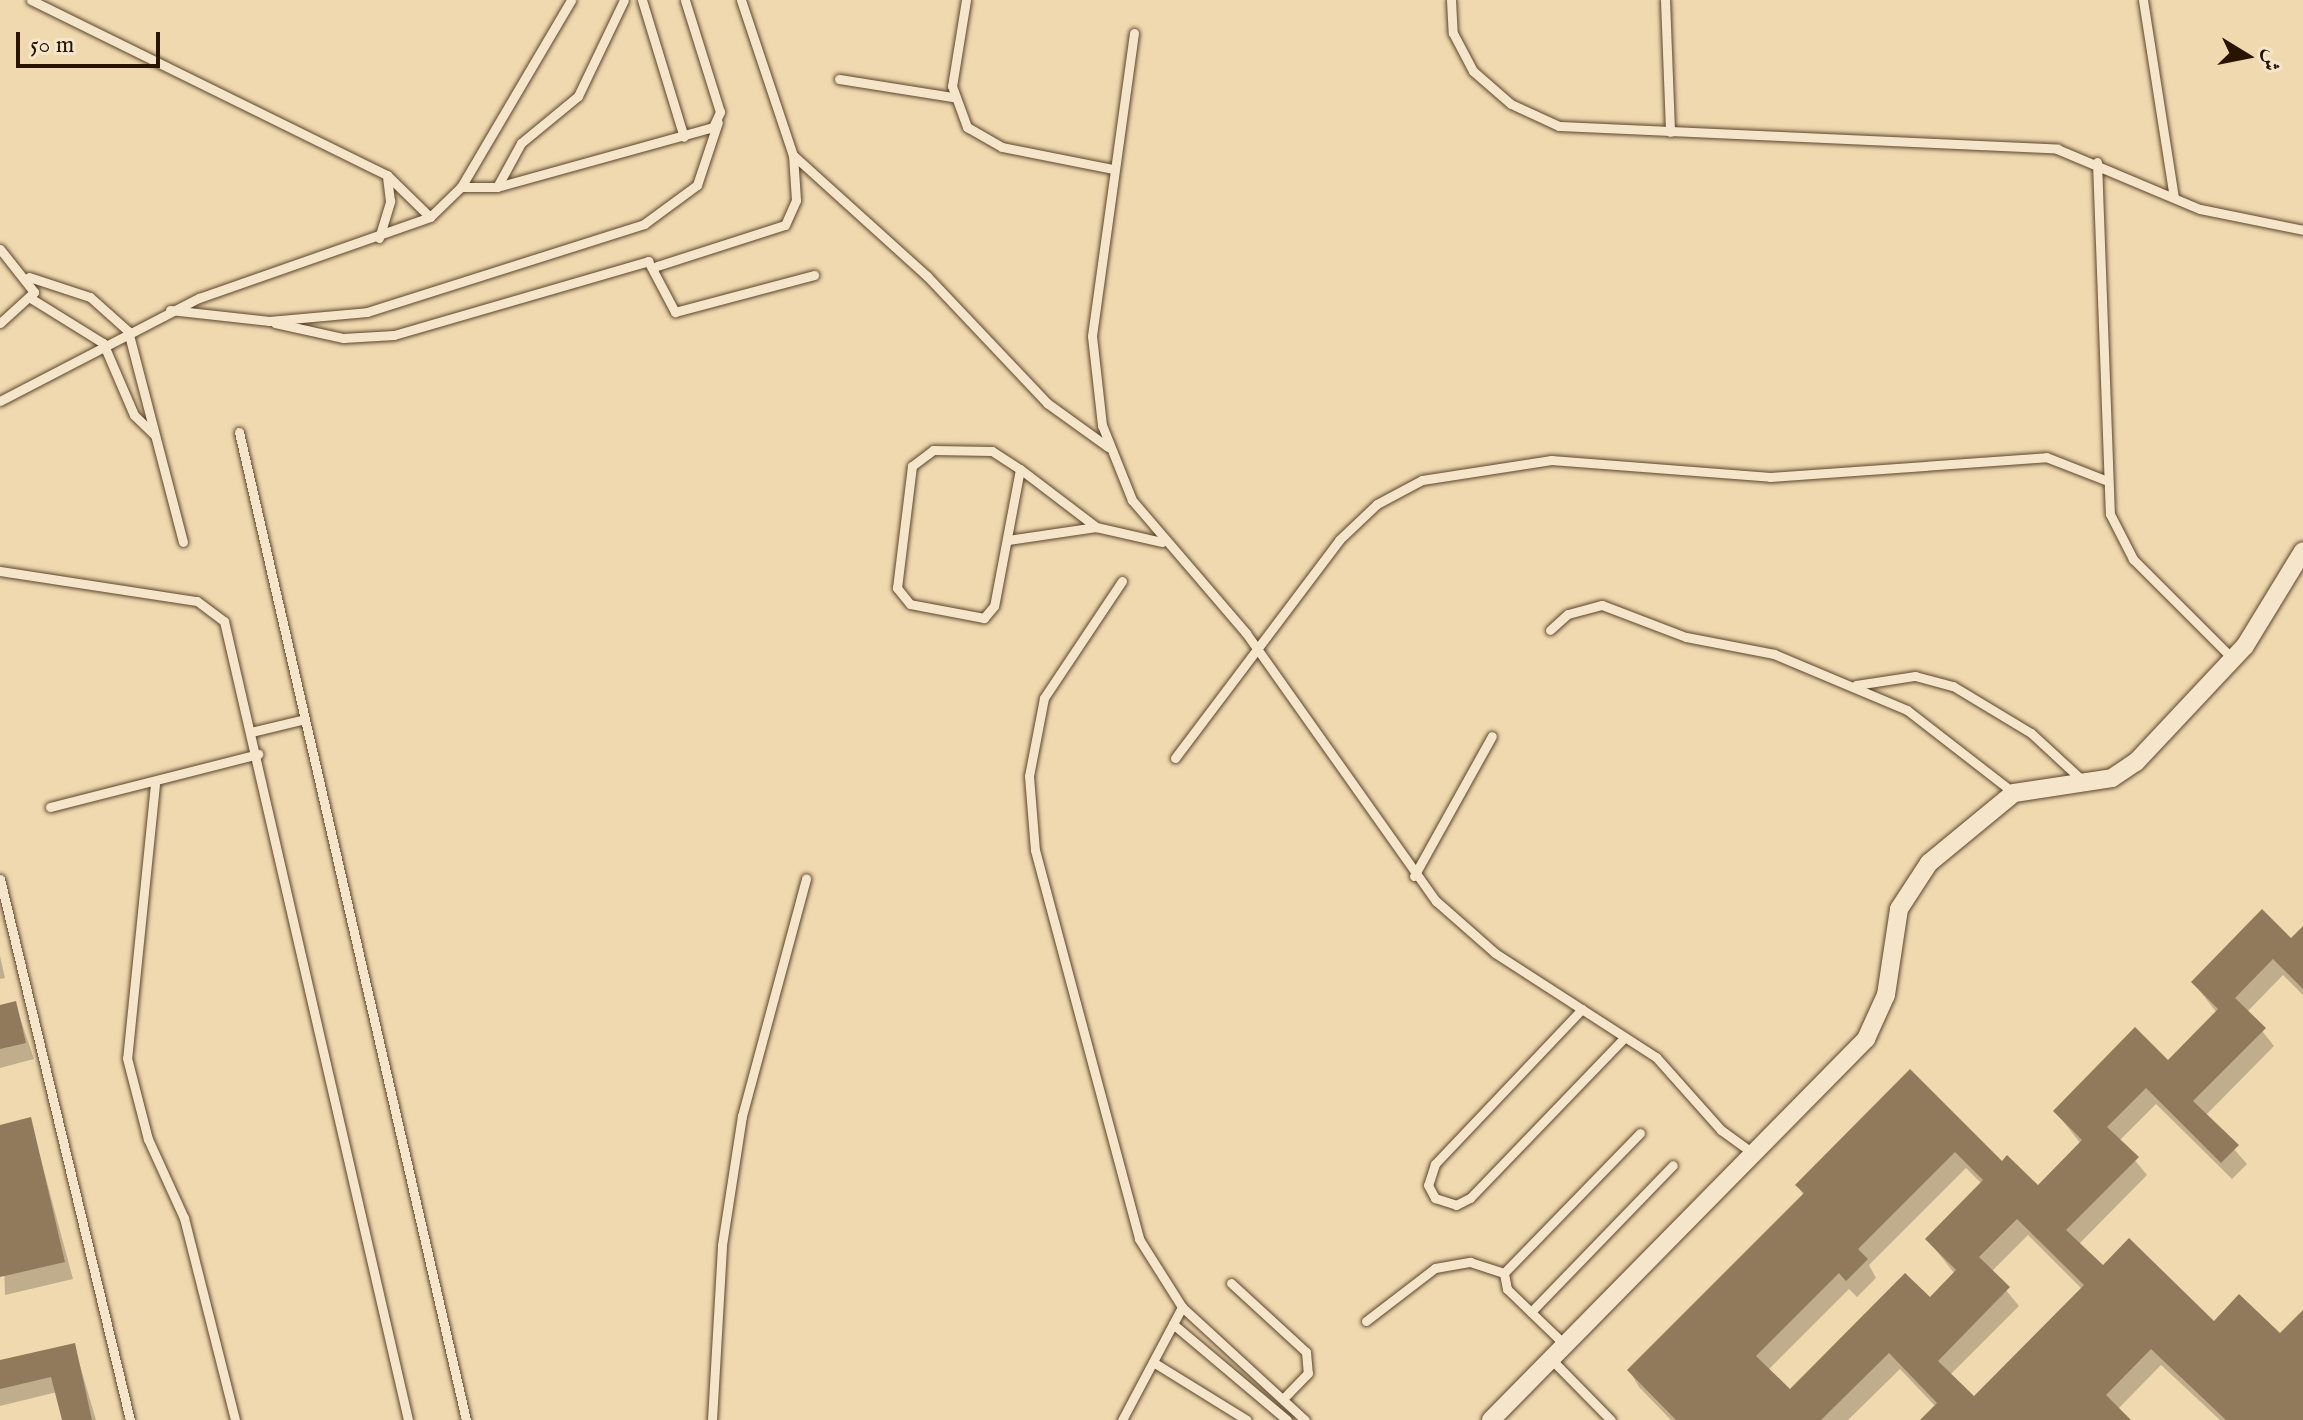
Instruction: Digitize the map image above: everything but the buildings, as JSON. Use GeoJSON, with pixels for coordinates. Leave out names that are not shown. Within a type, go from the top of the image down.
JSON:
{"type":"FeatureCollection","features":[{"type":"Feature","properties":{"kind":"street"},"geometry":{"type":"LineString","coordinates":[[1491,1420],[1875,1025],[1894,926],[1917,876],[1983,811],[2014,793],[2084,782],[2125,771],[2233,659],[2277,602],[2303,551]]}},
{"type":"Feature","properties":{"kind":"lane"},"geometry":{"type":"LineString","coordinates":[[31,0],[387,175],[430,217]]}},
{"type":"Feature","properties":{"kind":"lane"},"geometry":{"type":"LineString","coordinates":[[0,401],[103,343],[170,310],[379,238],[430,217],[461,187],[571,0]]}},
{"type":"Feature","properties":{"kind":"lane"},"geometry":{"type":"LineString","coordinates":[[497,187],[521,143],[578,96],[624,0]]}},
{"type":"Feature","properties":{"kind":"lane"},"geometry":{"type":"LineString","coordinates":[[642,0],[684,137]]}},
{"type":"Feature","properties":{"kind":"lane"},"geometry":{"type":"LineString","coordinates":[[269,321],[400,304],[659,217],[702,178],[718,122],[685,0]]}},
{"type":"Feature","properties":{"kind":"lane"},"geometry":{"type":"LineString","coordinates":[[170,310],[269,321],[343,338],[394,335],[645,261],[657,266],[785,225],[796,200],[793,155],[741,0]]}},
{"type":"Feature","properties":{"kind":"lane"},"geometry":{"type":"LineString","coordinates":[[966,0],[953,97],[967,127],[989,143],[1113,169]]}},
{"type":"Feature","properties":{"kind":"lane"},"geometry":{"type":"LineString","coordinates":[[1451,0],[1465,59],[1511,104],[1559,126],[2038,146],[2097,162],[2227,218],[2303,230]]}},
{"type":"Feature","properties":{"kind":"lane"},"geometry":{"type":"LineString","coordinates":[[1665,0],[1670,132]]}},
{"type":"Feature","properties":{"kind":"lane"},"geometry":{"type":"LineString","coordinates":[[2143,0],[2174,197]]}},
{"type":"Feature","properties":{"kind":"lane"},"geometry":{"type":"LineString","coordinates":[[1134,33],[1092,336],[1108,447],[1162,542],[1259,651],[1414,876],[1495,953],[1670,1069],[1721,1130],[1753,1153]]}},
{"type":"Feature","properties":{"kind":"lane"},"geometry":{"type":"LineString","coordinates":[[839,79],[953,97]]}},
{"type":"Feature","properties":{"kind":"lane"},"geometry":{"type":"LineString","coordinates":[[461,187],[497,187],[684,137],[718,122]]}},
{"type":"Feature","properties":{"kind":"lane"},"geometry":{"type":"LineString","coordinates":[[793,155],[927,276],[1047,403],[1108,447]]}},
{"type":"Feature","properties":{"kind":"lane"},"geometry":{"type":"LineString","coordinates":[[2097,162],[2105,480],[2113,522],[2133,559],[2233,659]]}},
{"type":"Feature","properties":{"kind":"lane"},"geometry":{"type":"LineString","coordinates":[[379,238],[390,201],[387,175]]}},
{"type":"Feature","properties":{"kind":"lane"},"geometry":{"type":"LineString","coordinates":[[2,254],[29,277],[90,297],[128,331],[183,542]]}},
{"type":"Feature","properties":{"kind":"lane"},"geometry":{"type":"LineString","coordinates":[[657,266],[675,312],[814,275]]}},
{"type":"Feature","properties":{"kind":"lane"},"geometry":{"type":"LineString","coordinates":[[29,277],[32,299]]}},
{"type":"Feature","properties":{"kind":"lane"},"geometry":{"type":"LineString","coordinates":[[0,323],[32,299]]}},
{"type":"Feature","properties":{"kind":"lane"},"geometry":{"type":"LineString","coordinates":[[32,299],[103,343],[134,415],[154,434]]}},
{"type":"Feature","properties":{"kind":"lane"},"geometry":{"type":"LineString","coordinates":[[239,432],[301,720],[466,1420]]}},
{"type":"Feature","properties":{"kind":"lane"},"geometry":{"type":"LineString","coordinates":[[1020,469],[994,606],[984,618],[910,604],[897,588],[911,472],[920,454],[992,451],[1020,469],[1096,527]]}},
{"type":"Feature","properties":{"kind":"lane"},"geometry":{"type":"LineString","coordinates":[[1175,758],[1357,521],[1399,490],[1447,473],[1591,460],[1770,477],[2046,457],[2105,480]]}},
{"type":"Feature","properties":{"kind":"lane"},"geometry":{"type":"LineString","coordinates":[[1008,540],[1096,527],[1162,542]]}},
{"type":"Feature","properties":{"kind":"lane"},"geometry":{"type":"LineString","coordinates":[[0,571],[213,609],[227,629],[408,1420]]}},
{"type":"Feature","properties":{"kind":"lane"},"geometry":{"type":"LineString","coordinates":[[1122,581],[1044,698],[1030,763],[1031,826],[1119,1187],[1151,1263],[1182,1307],[1305,1420]]}},
{"type":"Feature","properties":{"kind":"lane"},"geometry":{"type":"LineString","coordinates":[[1550,630],[1578,609],[1614,607],[1668,632],[1757,648],[1856,685],[1918,717],[2014,793]]}},
{"type":"Feature","properties":{"kind":"lane"},"geometry":{"type":"LineString","coordinates":[[1856,685],[1915,676],[1953,686],[2031,733],[2084,782]]}},
{"type":"Feature","properties":{"kind":"lane"},"geometry":{"type":"LineString","coordinates":[[251,732],[301,720]]}},
{"type":"Feature","properties":{"kind":"lane"},"geometry":{"type":"LineString","coordinates":[[1414,876],[1492,736]]}},
{"type":"Feature","properties":{"kind":"lane"},"geometry":{"type":"LineString","coordinates":[[50,807],[155,784],[258,754]]}},
{"type":"Feature","properties":{"kind":"lane"},"geometry":{"type":"LineString","coordinates":[[155,784],[127,1058],[146,1132],[184,1218],[235,1420]]}},
{"type":"Feature","properties":{"kind":"lane"},"geometry":{"type":"LineString","coordinates":[[712,1420],[716,1311],[737,1142],[806,878]]}},
{"type":"Feature","properties":{"kind":"lane"},"geometry":{"type":"LineString","coordinates":[[0,879],[130,1420]]}},
{"type":"Feature","properties":{"kind":"lane"},"geometry":{"type":"LineString","coordinates":[[1582,1009],[1435,1164],[1428,1185],[1435,1198],[1456,1205],[1470,1198],[1625,1037]]}},
{"type":"Feature","properties":{"kind":"lane"},"geometry":{"type":"LineString","coordinates":[[1504,1273],[1640,1133]]}},
{"type":"Feature","properties":{"kind":"lane"},"geometry":{"type":"LineString","coordinates":[[1531,1312],[1673,1165]]}},
{"type":"Feature","properties":{"kind":"lane"},"geometry":{"type":"LineString","coordinates":[[1366,1321],[1435,1268],[1470,1262],[1504,1273]]}},
{"type":"Feature","properties":{"kind":"lane"},"geometry":{"type":"LineString","coordinates":[[1504,1273],[1507,1289],[1564,1344]]}},
{"type":"Feature","properties":{"kind":"lane"},"geometry":{"type":"LineString","coordinates":[[1231,1283],[1306,1352],[1308,1373],[1284,1398]]}},
{"type":"Feature","properties":{"kind":"lane"},"geometry":{"type":"LineString","coordinates":[[1122,1420],[1182,1307]]}},
{"type":"Feature","properties":{"kind":"lane"},"geometry":{"type":"LineString","coordinates":[[1173,1324],[1287,1420]]}},
{"type":"Feature","properties":{"kind":"lane"},"geometry":{"type":"LineString","coordinates":[[1550,1358],[1611,1420]]}},
{"type":"Feature","properties":{"kind":"lane"},"geometry":{"type":"LineString","coordinates":[[1153,1362],[1247,1420]]}}]}
